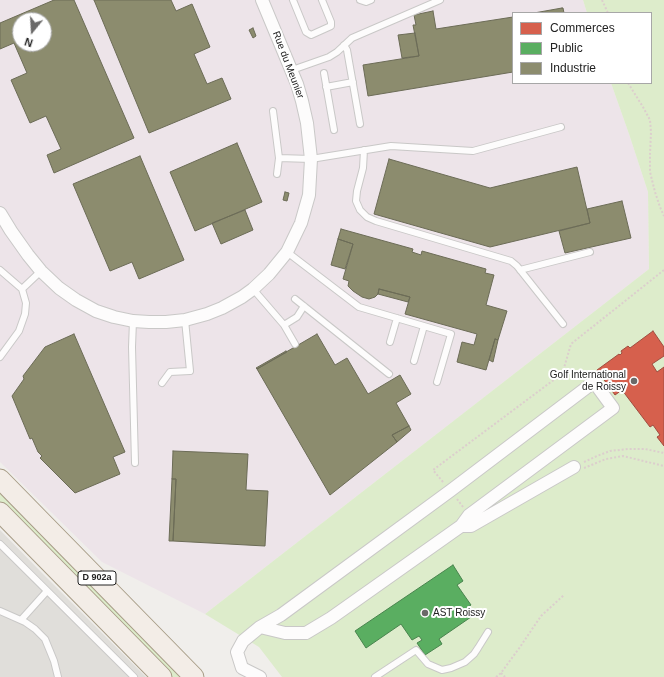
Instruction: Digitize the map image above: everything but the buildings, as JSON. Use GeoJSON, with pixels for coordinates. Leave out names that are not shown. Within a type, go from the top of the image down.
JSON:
{"type":"FeatureCollection","features":[{"type":"Feature","properties":{"kind":"main road","name":"D 902a"},"geometry":{"type":"LineString","coordinates":[[0,479],[194,677]]}},
{"type":"Feature","properties":{"kind":"main road","name":"D 902a"},"geometry":{"type":"LineString","coordinates":[[0,512],[162,677]]}},
{"type":"Feature","properties":{"kind":"street","name":"Rue du Meunier"},"geometry":{"type":"LineString","coordinates":[[0,213],[11,231],[41,271],[59,288],[76,300],[96,311],[133,321],[166,322],[185,320],[207,314],[242,297],[269,274],[287,252],[301,223],[309,195],[312,159],[302,101],[292,70],[262,0]]}},
{"type":"Feature","properties":{"kind":"street"},"geometry":{"type":"LineString","coordinates":[[260,627],[285,633],[306,633],[331,618],[461,526],[469,515],[613,408],[594,382],[450,491],[281,614],[260,627],[243,641],[237,652],[242,668],[260,677]]}},
{"type":"Feature","properties":{"kind":"street"},"geometry":{"type":"LineString","coordinates":[[461,526],[476,524],[574,467]]}},
{"type":"Feature","properties":{"kind":"lane"},"geometry":{"type":"LineString","coordinates":[[293,0],[306,32],[311,35],[331,26],[331,22],[322,0]]}},
{"type":"Feature","properties":{"kind":"lane"},"geometry":{"type":"LineString","coordinates":[[360,0],[366,2],[371,0]]}},
{"type":"Feature","properties":{"kind":"lane"},"geometry":{"type":"LineString","coordinates":[[292,70],[329,57],[337,52],[352,38],[440,0]]}},
{"type":"Feature","properties":{"kind":"lane"},"geometry":{"type":"LineString","coordinates":[[344,45],[347,50],[360,124]]}},
{"type":"Feature","properties":{"kind":"lane"},"geometry":{"type":"LineString","coordinates":[[324,73],[334,130]]}},
{"type":"Feature","properties":{"kind":"lane"},"geometry":{"type":"LineString","coordinates":[[326,87],[353,82]]}},
{"type":"Feature","properties":{"kind":"lane"},"geometry":{"type":"LineString","coordinates":[[272,111],[279,158],[277,174]]}},
{"type":"Feature","properties":{"kind":"lane"},"geometry":{"type":"LineString","coordinates":[[279,158],[312,159],[391,146],[473,151],[561,127]]}},
{"type":"Feature","properties":{"kind":"lane"},"geometry":{"type":"LineString","coordinates":[[364,150],[363,168],[356,201],[360,210],[367,217],[511,261],[520,270],[563,324]]}},
{"type":"Feature","properties":{"kind":"lane"},"geometry":{"type":"LineString","coordinates":[[287,252],[359,307],[451,334],[437,382]]}},
{"type":"Feature","properties":{"kind":"lane"},"geometry":{"type":"LineString","coordinates":[[520,270],[590,252]]}},
{"type":"Feature","properties":{"kind":"lane"},"geometry":{"type":"LineString","coordinates":[[0,270],[22,289],[26,303],[25,314],[19,331],[0,357]]}},
{"type":"Feature","properties":{"kind":"lane"},"geometry":{"type":"LineString","coordinates":[[22,289],[41,271]]}},
{"type":"Feature","properties":{"kind":"lane"},"geometry":{"type":"LineString","coordinates":[[253,288],[284,325],[295,344]]}},
{"type":"Feature","properties":{"kind":"lane"},"geometry":{"type":"LineString","coordinates":[[295,299],[389,374]]}},
{"type":"Feature","properties":{"kind":"lane"},"geometry":{"type":"LineString","coordinates":[[284,325],[297,317],[304,306]]}},
{"type":"Feature","properties":{"kind":"lane"},"geometry":{"type":"LineString","coordinates":[[390,342],[397,318]]}},
{"type":"Feature","properties":{"kind":"lane"},"geometry":{"type":"LineString","coordinates":[[162,383],[170,372],[190,371],[185,320]]}},
{"type":"Feature","properties":{"kind":"lane"},"geometry":{"type":"LineString","coordinates":[[133,321],[132,347],[135,463]]}},
{"type":"Feature","properties":{"kind":"lane"},"geometry":{"type":"LineString","coordinates":[[414,361],[424,326]]}},
{"type":"Feature","properties":{"kind":"lane"},"geometry":{"type":"LineString","coordinates":[[0,544],[134,677]]}},
{"type":"Feature","properties":{"kind":"lane"},"geometry":{"type":"LineString","coordinates":[[21,620],[47,591]]}},
{"type":"Feature","properties":{"kind":"lane"},"geometry":{"type":"LineString","coordinates":[[0,611],[21,620],[35,629],[44,639],[54,661],[58,677]]}},
{"type":"Feature","properties":{"kind":"lane"},"geometry":{"type":"LineString","coordinates":[[375,677],[416,650],[428,664],[442,670],[451,668],[465,662],[474,654],[488,632]]}},
{"type":"Feature","properties":{"kind":"path"},"geometry":{"type":"LineString","coordinates":[[602,0],[608,12]]}},
{"type":"Feature","properties":{"kind":"path"},"geometry":{"type":"LineString","coordinates":[[629,84],[650,120],[650,172],[655,192],[664,216]]}},
{"type":"Feature","properties":{"kind":"path"},"geometry":{"type":"LineString","coordinates":[[450,491],[434,470],[559,376],[564,368],[571,344],[664,270]]}},
{"type":"Feature","properties":{"kind":"path"},"geometry":{"type":"LineString","coordinates":[[574,467],[597,456],[628,448],[645,449],[664,453]]}},
{"type":"Feature","properties":{"kind":"path"},"geometry":{"type":"LineString","coordinates":[[496,677],[501,673],[541,616],[564,595]]}},
{"type":"Feature","properties":{"kind":"path"},"geometry":{"type":"LineString","coordinates":[[501,673],[505,677]]}},
{"type":"Feature","properties":{"kind":"shaded area"},"geometry":{"type":"Polygon","coordinates":[[[0,0],[583,0],[587,12],[512,12],[512,84],[611,84],[648,192],[649,269],[205,614],[102,562],[0,462],[0,0]]]}},
{"type":"Feature","properties":{"kind":"shaded area"},"geometry":{"type":"Polygon","coordinates":[[[0,530],[42,573],[146,677],[0,677],[0,530]]]}},
{"type":"Feature","properties":{"kind":"green space"},"geometry":{"type":"Polygon","coordinates":[[[583,0],[664,0],[664,677],[282,677],[259,647],[205,614],[649,269],[648,192],[611,84],[652,84],[652,12],[587,12],[583,0]]]}},
{"type":"Feature","properties":{"kind":"green space"},"geometry":{"type":"Polygon","coordinates":[[[0,487],[186,677],[170,677],[0,505],[0,487]]]}},
{"type":"Feature","properties":{"kind":"place","name":"Golf International de Roissy"},"geometry":{"type":"Point","coordinates":[634,381]}},
{"type":"Feature","properties":{"kind":"place","name":"AST Roissy"},"geometry":{"type":"Point","coordinates":[425,613]}}]}
